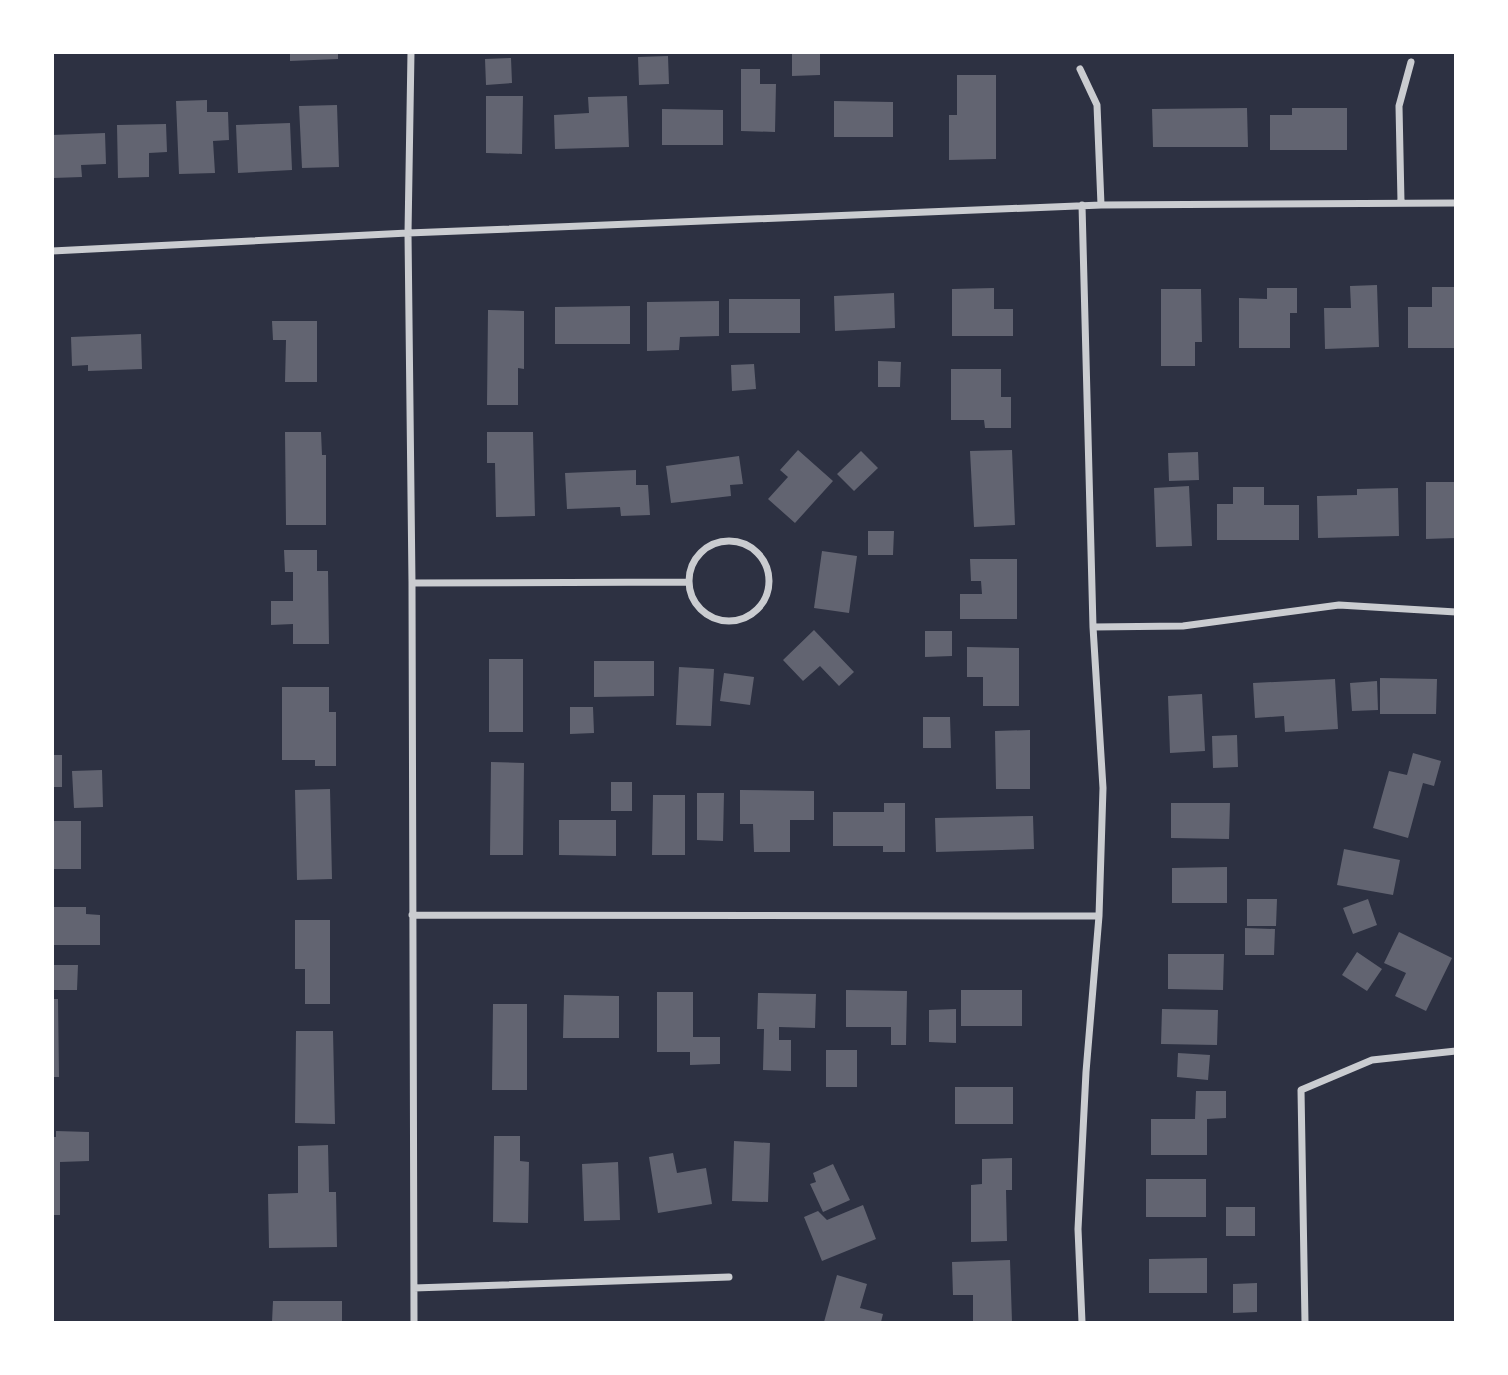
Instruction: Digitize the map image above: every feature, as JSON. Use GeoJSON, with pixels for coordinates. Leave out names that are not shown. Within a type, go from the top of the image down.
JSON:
{"type":"FeatureCollection","features":[{"type":"Feature","properties":{"kind":"street"},"geometry":{"type":"LineString","coordinates":[[411,52],[408,233],[414,1322]]}},
{"type":"Feature","properties":{"kind":"street"},"geometry":{"type":"LineString","coordinates":[[1401,202],[1399,106],[1411,62]]}},
{"type":"Feature","properties":{"kind":"street"},"geometry":{"type":"LineString","coordinates":[[1080,69],[1097,105],[1101,205]]}},
{"type":"Feature","properties":{"kind":"street"},"geometry":{"type":"LineString","coordinates":[[52,251],[1082,205],[1401,202],[1455,204]]}},
{"type":"Feature","properties":{"kind":"street"},"geometry":{"type":"LineString","coordinates":[[1082,205],[1093,627],[1103,789],[1099,916],[1086,1072],[1078,1229],[1082,1322]]}},
{"type":"Feature","properties":{"kind":"street"},"geometry":{"type":"LineString","coordinates":[[720,542],[747,546],[758,554],[769,577],[764,602],[744,619],[732,621],[707,615],[697,606],[691,595],[689,582],[697,557],[720,542]]}},
{"type":"Feature","properties":{"kind":"street"},"geometry":{"type":"LineString","coordinates":[[412,583],[689,582]]}},
{"type":"Feature","properties":{"kind":"street"},"geometry":{"type":"LineString","coordinates":[[1093,627],[1183,626],[1339,605],[1455,612]]}},
{"type":"Feature","properties":{"kind":"street"},"geometry":{"type":"LineString","coordinates":[[412,915],[1099,916]]}},
{"type":"Feature","properties":{"kind":"street"},"geometry":{"type":"LineString","coordinates":[[1305,1322],[1301,1090],[1371,1060],[1455,1051]]}},
{"type":"Feature","properties":{"kind":"street"},"geometry":{"type":"LineString","coordinates":[[414,1288],[729,1277]]}},
{"type":"Feature","properties":{"kind":"building"},"geometry":{"type":"Polygon","coordinates":[[[290,52],[338,52],[338,59],[290,61],[290,52]]]}},
{"type":"Feature","properties":{"kind":"building"},"geometry":{"type":"Polygon","coordinates":[[[792,52],[820,52],[820,75],[792,76],[792,52]]]}},
{"type":"Feature","properties":{"kind":"building"},"geometry":{"type":"Polygon","coordinates":[[[668,56],[669,84],[639,85],[638,57],[668,56]]]}},
{"type":"Feature","properties":{"kind":"building"},"geometry":{"type":"Polygon","coordinates":[[[511,58],[512,83],[486,85],[485,59],[511,58]]]}},
{"type":"Feature","properties":{"kind":"building"},"geometry":{"type":"Polygon","coordinates":[[[741,69],[760,69],[760,84],[776,84],[775,132],[741,131],[741,69]]]}},
{"type":"Feature","properties":{"kind":"building"},"geometry":{"type":"Polygon","coordinates":[[[957,75],[996,75],[996,159],[949,160],[949,115],[957,115],[957,75]]]}},
{"type":"Feature","properties":{"kind":"building"},"geometry":{"type":"Polygon","coordinates":[[[486,96],[523,96],[522,154],[486,153],[486,96]]]}},
{"type":"Feature","properties":{"kind":"building"},"geometry":{"type":"Polygon","coordinates":[[[627,96],[629,147],[555,149],[554,115],[589,113],[588,97],[627,96]]]}},
{"type":"Feature","properties":{"kind":"building"},"geometry":{"type":"Polygon","coordinates":[[[207,100],[207,112],[228,112],[229,140],[213,141],[215,173],[179,174],[176,101],[207,100]]]}},
{"type":"Feature","properties":{"kind":"building"},"geometry":{"type":"Polygon","coordinates":[[[834,101],[893,102],[893,137],[834,137],[834,101]]]}},
{"type":"Feature","properties":{"kind":"building"},"geometry":{"type":"Polygon","coordinates":[[[337,105],[339,167],[302,168],[299,106],[337,105]]]}},
{"type":"Feature","properties":{"kind":"building"},"geometry":{"type":"Polygon","coordinates":[[[1247,108],[1248,147],[1153,147],[1152,109],[1247,108]]]}},
{"type":"Feature","properties":{"kind":"building"},"geometry":{"type":"Polygon","coordinates":[[[1292,108],[1347,108],[1347,150],[1270,150],[1270,115],[1292,115],[1292,108]]]}},
{"type":"Feature","properties":{"kind":"building"},"geometry":{"type":"Polygon","coordinates":[[[662,109],[723,110],[723,145],[662,145],[662,109]]]}},
{"type":"Feature","properties":{"kind":"building"},"geometry":{"type":"Polygon","coordinates":[[[290,123],[292,170],[238,173],[236,125],[290,123]]]}},
{"type":"Feature","properties":{"kind":"building"},"geometry":{"type":"Polygon","coordinates":[[[166,124],[167,152],[149,153],[149,177],[118,178],[117,125],[166,124]]]}},
{"type":"Feature","properties":{"kind":"building"},"geometry":{"type":"Polygon","coordinates":[[[105,133],[106,164],[81,165],[82,177],[53,178],[52,135],[105,133]]]}},
{"type":"Feature","properties":{"kind":"building"},"geometry":{"type":"Polygon","coordinates":[[[1377,285],[1379,347],[1325,349],[1324,308],[1351,308],[1350,286],[1377,285]]]}},
{"type":"Feature","properties":{"kind":"building"},"geometry":{"type":"Polygon","coordinates":[[[1432,287],[1456,287],[1456,348],[1408,348],[1408,307],[1432,307],[1432,287]]]}},
{"type":"Feature","properties":{"kind":"building"},"geometry":{"type":"Polygon","coordinates":[[[994,288],[994,309],[1013,309],[1013,336],[952,336],[952,289],[994,288]]]}},
{"type":"Feature","properties":{"kind":"building"},"geometry":{"type":"Polygon","coordinates":[[[1267,288],[1297,288],[1297,313],[1290,313],[1290,348],[1239,348],[1239,298],[1267,299],[1267,288]]]}},
{"type":"Feature","properties":{"kind":"building"},"geometry":{"type":"Polygon","coordinates":[[[1161,289],[1201,289],[1202,342],[1195,342],[1195,366],[1161,366],[1161,289]]]}},
{"type":"Feature","properties":{"kind":"building"},"geometry":{"type":"Polygon","coordinates":[[[894,293],[895,328],[835,331],[834,296],[894,293]]]}},
{"type":"Feature","properties":{"kind":"building"},"geometry":{"type":"Polygon","coordinates":[[[729,299],[800,299],[800,333],[729,333],[729,299]]]}},
{"type":"Feature","properties":{"kind":"building"},"geometry":{"type":"Polygon","coordinates":[[[719,301],[719,336],[680,337],[679,350],[647,351],[647,302],[719,301]]]}},
{"type":"Feature","properties":{"kind":"building"},"geometry":{"type":"Polygon","coordinates":[[[630,306],[630,344],[555,344],[555,307],[630,306]]]}},
{"type":"Feature","properties":{"kind":"building"},"geometry":{"type":"Polygon","coordinates":[[[488,310],[524,311],[524,369],[518,368],[518,405],[487,405],[488,310]]]}},
{"type":"Feature","properties":{"kind":"building"},"geometry":{"type":"Polygon","coordinates":[[[272,321],[317,321],[317,382],[285,382],[286,340],[273,340],[272,321]]]}},
{"type":"Feature","properties":{"kind":"building"},"geometry":{"type":"Polygon","coordinates":[[[141,334],[142,369],[88,371],[88,365],[72,366],[71,337],[141,334]]]}},
{"type":"Feature","properties":{"kind":"building"},"geometry":{"type":"Polygon","coordinates":[[[878,361],[901,362],[900,387],[878,387],[878,361]]]}},
{"type":"Feature","properties":{"kind":"building"},"geometry":{"type":"Polygon","coordinates":[[[754,364],[756,389],[732,391],[731,365],[754,364]]]}},
{"type":"Feature","properties":{"kind":"building"},"geometry":{"type":"Polygon","coordinates":[[[951,369],[1001,369],[1001,397],[1011,397],[1011,428],[985,428],[984,420],[951,420],[951,369]]]}},
{"type":"Feature","properties":{"kind":"building"},"geometry":{"type":"Polygon","coordinates":[[[285,432],[321,432],[322,455],[326,455],[326,525],[286,525],[285,432]]]}},
{"type":"Feature","properties":{"kind":"building"},"geometry":{"type":"Polygon","coordinates":[[[487,432],[533,432],[535,516],[496,517],[495,463],[487,463],[487,432]]]}},
{"type":"Feature","properties":{"kind":"building"},"geometry":{"type":"Polygon","coordinates":[[[798,450],[833,481],[795,523],[768,499],[788,477],[780,470],[798,450]]]}},
{"type":"Feature","properties":{"kind":"building"},"geometry":{"type":"Polygon","coordinates":[[[1012,450],[1015,525],[974,527],[970,451],[1012,450]]]}},
{"type":"Feature","properties":{"kind":"building"},"geometry":{"type":"Polygon","coordinates":[[[861,451],[878,468],[854,491],[837,474],[861,451]]]}},
{"type":"Feature","properties":{"kind":"building"},"geometry":{"type":"Polygon","coordinates":[[[1198,452],[1199,480],[1169,481],[1168,453],[1198,452]]]}},
{"type":"Feature","properties":{"kind":"building"},"geometry":{"type":"Polygon","coordinates":[[[739,456],[743,484],[730,485],[731,496],[671,503],[666,466],[739,456]]]}},
{"type":"Feature","properties":{"kind":"building"},"geometry":{"type":"Polygon","coordinates":[[[636,470],[636,485],[648,485],[650,515],[621,516],[620,507],[567,509],[565,473],[636,470]]]}},
{"type":"Feature","properties":{"kind":"building"},"geometry":{"type":"Polygon","coordinates":[[[1426,482],[1456,482],[1456,538],[1426,539],[1426,482]]]}},
{"type":"Feature","properties":{"kind":"building"},"geometry":{"type":"Polygon","coordinates":[[[1189,486],[1192,546],[1156,547],[1154,488],[1189,486]]]}},
{"type":"Feature","properties":{"kind":"building"},"geometry":{"type":"Polygon","coordinates":[[[1233,487],[1264,487],[1264,505],[1299,505],[1299,540],[1217,540],[1217,504],[1233,504],[1233,487]]]}},
{"type":"Feature","properties":{"kind":"building"},"geometry":{"type":"Polygon","coordinates":[[[1398,488],[1399,536],[1318,538],[1317,496],[1357,495],[1357,489],[1398,488]]]}},
{"type":"Feature","properties":{"kind":"building"},"geometry":{"type":"Polygon","coordinates":[[[868,531],[894,531],[893,555],[868,555],[868,531]]]}},
{"type":"Feature","properties":{"kind":"building"},"geometry":{"type":"Polygon","coordinates":[[[284,550],[317,550],[317,571],[328,571],[329,644],[293,644],[293,624],[271,625],[271,601],[293,601],[293,572],[285,572],[284,550]]]}},
{"type":"Feature","properties":{"kind":"building"},"geometry":{"type":"Polygon","coordinates":[[[822,551],[857,556],[849,613],[814,608],[822,551]]]}},
{"type":"Feature","properties":{"kind":"building"},"geometry":{"type":"Polygon","coordinates":[[[970,559],[1017,559],[1017,619],[960,619],[960,594],[982,594],[981,581],[971,581],[970,559]]]}},
{"type":"Feature","properties":{"kind":"building"},"geometry":{"type":"Polygon","coordinates":[[[814,630],[854,672],[839,686],[820,666],[803,681],[783,660],[814,630]]]}},
{"type":"Feature","properties":{"kind":"building"},"geometry":{"type":"Polygon","coordinates":[[[925,631],[952,631],[952,656],[925,657],[925,631]]]}},
{"type":"Feature","properties":{"kind":"building"},"geometry":{"type":"Polygon","coordinates":[[[967,647],[1019,648],[1019,706],[983,706],[983,677],[967,677],[967,647]]]}},
{"type":"Feature","properties":{"kind":"building"},"geometry":{"type":"Polygon","coordinates":[[[489,659],[523,659],[523,732],[489,732],[489,659]]]}},
{"type":"Feature","properties":{"kind":"building"},"geometry":{"type":"Polygon","coordinates":[[[594,661],[654,661],[654,696],[594,697],[594,661]]]}},
{"type":"Feature","properties":{"kind":"building"},"geometry":{"type":"Polygon","coordinates":[[[679,667],[714,669],[711,726],[676,725],[679,667]]]}},
{"type":"Feature","properties":{"kind":"building"},"geometry":{"type":"Polygon","coordinates":[[[724,673],[754,677],[750,705],[720,701],[724,673]]]}},
{"type":"Feature","properties":{"kind":"building"},"geometry":{"type":"Polygon","coordinates":[[[1380,678],[1437,679],[1436,714],[1380,714],[1380,678]]]}},
{"type":"Feature","properties":{"kind":"building"},"geometry":{"type":"Polygon","coordinates":[[[1335,679],[1338,729],[1285,732],[1284,716],[1255,718],[1253,683],[1335,679]]]}},
{"type":"Feature","properties":{"kind":"building"},"geometry":{"type":"Polygon","coordinates":[[[1377,681],[1378,710],[1352,711],[1350,683],[1377,681]]]}},
{"type":"Feature","properties":{"kind":"building"},"geometry":{"type":"Polygon","coordinates":[[[282,687],[329,687],[329,712],[336,712],[336,766],[315,766],[315,760],[282,760],[282,687]]]}},
{"type":"Feature","properties":{"kind":"building"},"geometry":{"type":"Polygon","coordinates":[[[1202,694],[1205,751],[1170,753],[1168,696],[1202,694]]]}},
{"type":"Feature","properties":{"kind":"building"},"geometry":{"type":"Polygon","coordinates":[[[570,707],[593,707],[594,733],[570,734],[570,707]]]}},
{"type":"Feature","properties":{"kind":"building"},"geometry":{"type":"Polygon","coordinates":[[[923,717],[950,717],[951,748],[923,748],[923,717]]]}},
{"type":"Feature","properties":{"kind":"building"},"geometry":{"type":"Polygon","coordinates":[[[1030,730],[1030,789],[996,789],[995,731],[1030,730]]]}},
{"type":"Feature","properties":{"kind":"building"},"geometry":{"type":"Polygon","coordinates":[[[1237,735],[1238,767],[1213,768],[1212,736],[1237,735]]]}},
{"type":"Feature","properties":{"kind":"building"},"geometry":{"type":"Polygon","coordinates":[[[1413,753],[1441,761],[1434,786],[1423,783],[1408,838],[1373,828],[1389,771],[1407,775],[1413,753]]]}},
{"type":"Feature","properties":{"kind":"building"},"geometry":{"type":"Polygon","coordinates":[[[52,755],[62,755],[62,787],[52,787],[52,755]]]}},
{"type":"Feature","properties":{"kind":"building"},"geometry":{"type":"Polygon","coordinates":[[[491,762],[524,763],[523,855],[490,855],[491,762]]]}},
{"type":"Feature","properties":{"kind":"building"},"geometry":{"type":"Polygon","coordinates":[[[102,770],[103,807],[74,808],[72,771],[102,770]]]}},
{"type":"Feature","properties":{"kind":"building"},"geometry":{"type":"Polygon","coordinates":[[[611,782],[632,782],[632,811],[611,811],[611,782]]]}},
{"type":"Feature","properties":{"kind":"building"},"geometry":{"type":"Polygon","coordinates":[[[330,789],[332,879],[297,880],[295,790],[330,789]]]}},
{"type":"Feature","properties":{"kind":"building"},"geometry":{"type":"Polygon","coordinates":[[[740,790],[814,791],[814,820],[790,820],[790,852],[754,852],[753,824],[740,824],[740,790]]]}},
{"type":"Feature","properties":{"kind":"building"},"geometry":{"type":"Polygon","coordinates":[[[697,793],[724,793],[723,841],[697,840],[697,793]]]}},
{"type":"Feature","properties":{"kind":"building"},"geometry":{"type":"Polygon","coordinates":[[[653,795],[685,795],[685,855],[652,855],[653,795]]]}},
{"type":"Feature","properties":{"kind":"building"},"geometry":{"type":"Polygon","coordinates":[[[884,803],[905,803],[905,852],[883,852],[883,846],[833,846],[833,812],[884,812],[884,803]]]}},
{"type":"Feature","properties":{"kind":"building"},"geometry":{"type":"Polygon","coordinates":[[[1171,803],[1230,803],[1229,839],[1171,838],[1171,803]]]}},
{"type":"Feature","properties":{"kind":"building"},"geometry":{"type":"Polygon","coordinates":[[[1033,816],[1034,849],[936,852],[935,818],[1033,816]]]}},
{"type":"Feature","properties":{"kind":"building"},"geometry":{"type":"Polygon","coordinates":[[[559,820],[616,820],[616,856],[559,855],[559,820]]]}},
{"type":"Feature","properties":{"kind":"building"},"geometry":{"type":"Polygon","coordinates":[[[52,821],[81,821],[81,869],[52,869],[52,821]]]}},
{"type":"Feature","properties":{"kind":"building"},"geometry":{"type":"Polygon","coordinates":[[[1344,849],[1400,860],[1393,895],[1337,885],[1344,849]]]}},
{"type":"Feature","properties":{"kind":"building"},"geometry":{"type":"Polygon","coordinates":[[[1227,867],[1227,903],[1172,903],[1172,868],[1227,867]]]}},
{"type":"Feature","properties":{"kind":"building"},"geometry":{"type":"Polygon","coordinates":[[[1247,899],[1277,899],[1276,926],[1247,926],[1247,899]]]}},
{"type":"Feature","properties":{"kind":"building"},"geometry":{"type":"Polygon","coordinates":[[[1368,899],[1377,925],[1353,934],[1343,908],[1368,899]]]}},
{"type":"Feature","properties":{"kind":"building"},"geometry":{"type":"Polygon","coordinates":[[[52,907],[86,907],[86,914],[100,915],[100,945],[52,945],[52,907]]]}},
{"type":"Feature","properties":{"kind":"building"},"geometry":{"type":"Polygon","coordinates":[[[295,920],[330,920],[330,1004],[305,1004],[305,969],[295,969],[295,920]]]}},
{"type":"Feature","properties":{"kind":"building"},"geometry":{"type":"Polygon","coordinates":[[[1245,928],[1275,929],[1274,955],[1245,955],[1245,928]]]}},
{"type":"Feature","properties":{"kind":"building"},"geometry":{"type":"Polygon","coordinates":[[[1399,932],[1452,958],[1426,1011],[1395,996],[1406,973],[1384,963],[1399,932]]]}},
{"type":"Feature","properties":{"kind":"building"},"geometry":{"type":"Polygon","coordinates":[[[1357,952],[1382,969],[1367,991],[1342,975],[1357,952]]]}},
{"type":"Feature","properties":{"kind":"building"},"geometry":{"type":"Polygon","coordinates":[[[1168,954],[1224,954],[1223,990],[1168,989],[1168,954]]]}},
{"type":"Feature","properties":{"kind":"building"},"geometry":{"type":"Polygon","coordinates":[[[52,965],[78,965],[77,990],[52,990],[52,965]]]}},
{"type":"Feature","properties":{"kind":"building"},"geometry":{"type":"Polygon","coordinates":[[[846,990],[907,991],[906,1045],[891,1045],[891,1027],[846,1027],[846,990]]]}},
{"type":"Feature","properties":{"kind":"building"},"geometry":{"type":"Polygon","coordinates":[[[961,990],[1022,990],[1022,1026],[961,1026],[961,990]]]}},
{"type":"Feature","properties":{"kind":"building"},"geometry":{"type":"Polygon","coordinates":[[[657,992],[693,992],[693,1037],[720,1037],[720,1064],[690,1065],[690,1052],[657,1052],[657,992]]]}},
{"type":"Feature","properties":{"kind":"building"},"geometry":{"type":"Polygon","coordinates":[[[758,993],[816,994],[815,1028],[779,1027],[779,1040],[791,1040],[791,1071],[763,1070],[764,1029],[757,1029],[758,993]]]}},
{"type":"Feature","properties":{"kind":"building"},"geometry":{"type":"Polygon","coordinates":[[[564,995],[619,996],[619,1038],[563,1038],[564,995]]]}},
{"type":"Feature","properties":{"kind":"building"},"geometry":{"type":"Polygon","coordinates":[[[52,999],[58,999],[59,1077],[52,1077],[52,999]]]}},
{"type":"Feature","properties":{"kind":"building"},"geometry":{"type":"Polygon","coordinates":[[[493,1004],[527,1004],[527,1090],[492,1090],[493,1004]]]}},
{"type":"Feature","properties":{"kind":"building"},"geometry":{"type":"Polygon","coordinates":[[[956,1009],[956,1043],[929,1042],[929,1010],[956,1009]]]}},
{"type":"Feature","properties":{"kind":"building"},"geometry":{"type":"Polygon","coordinates":[[[1162,1009],[1218,1010],[1217,1045],[1161,1044],[1162,1009]]]}},
{"type":"Feature","properties":{"kind":"building"},"geometry":{"type":"Polygon","coordinates":[[[296,1031],[333,1031],[335,1124],[295,1123],[296,1031]]]}},
{"type":"Feature","properties":{"kind":"building"},"geometry":{"type":"Polygon","coordinates":[[[826,1050],[857,1050],[857,1087],[826,1087],[826,1050]]]}},
{"type":"Feature","properties":{"kind":"building"},"geometry":{"type":"Polygon","coordinates":[[[1178,1053],[1210,1055],[1208,1080],[1177,1077],[1178,1053]]]}},
{"type":"Feature","properties":{"kind":"building"},"geometry":{"type":"Polygon","coordinates":[[[955,1087],[1013,1087],[1013,1124],[955,1124],[955,1087]]]}},
{"type":"Feature","properties":{"kind":"building"},"geometry":{"type":"Polygon","coordinates":[[[1196,1091],[1226,1091],[1226,1118],[1207,1119],[1207,1155],[1151,1155],[1151,1119],[1195,1119],[1196,1091]]]}},
{"type":"Feature","properties":{"kind":"building"},"geometry":{"type":"Polygon","coordinates":[[[56,1131],[89,1132],[89,1161],[60,1162],[60,1215],[52,1215],[52,1137],[56,1137],[56,1131]]]}},
{"type":"Feature","properties":{"kind":"building"},"geometry":{"type":"Polygon","coordinates":[[[494,1136],[520,1136],[520,1161],[529,1162],[528,1223],[493,1222],[494,1136]]]}},
{"type":"Feature","properties":{"kind":"building"},"geometry":{"type":"Polygon","coordinates":[[[734,1141],[770,1143],[768,1202],[732,1201],[734,1141]]]}},
{"type":"Feature","properties":{"kind":"building"},"geometry":{"type":"Polygon","coordinates":[[[328,1145],[329,1192],[336,1192],[337,1247],[269,1248],[268,1194],[298,1193],[298,1146],[328,1145]]]}},
{"type":"Feature","properties":{"kind":"building"},"geometry":{"type":"Polygon","coordinates":[[[673,1153],[677,1173],[706,1168],[712,1204],[658,1213],[649,1157],[673,1153]]]}},
{"type":"Feature","properties":{"kind":"building"},"geometry":{"type":"Polygon","coordinates":[[[1012,1158],[1012,1190],[1006,1190],[1007,1241],[971,1242],[971,1185],[982,1184],[982,1159],[1012,1158]]]}},
{"type":"Feature","properties":{"kind":"building"},"geometry":{"type":"Polygon","coordinates":[[[618,1162],[620,1220],[584,1221],[582,1164],[618,1162]]]}},
{"type":"Feature","properties":{"kind":"building"},"geometry":{"type":"Polygon","coordinates":[[[833,1164],[850,1200],[823,1212],[810,1184],[816,1182],[813,1173],[833,1164]]]}},
{"type":"Feature","properties":{"kind":"building"},"geometry":{"type":"Polygon","coordinates":[[[1146,1179],[1206,1179],[1206,1217],[1146,1217],[1146,1179]]]}},
{"type":"Feature","properties":{"kind":"building"},"geometry":{"type":"Polygon","coordinates":[[[863,1205],[876,1239],[822,1261],[804,1217],[818,1211],[827,1220],[863,1205]]]}},
{"type":"Feature","properties":{"kind":"building"},"geometry":{"type":"Polygon","coordinates":[[[1226,1207],[1255,1207],[1255,1236],[1226,1236],[1226,1207]]]}},
{"type":"Feature","properties":{"kind":"building"},"geometry":{"type":"Polygon","coordinates":[[[1207,1258],[1207,1293],[1149,1293],[1149,1259],[1207,1258]]]}},
{"type":"Feature","properties":{"kind":"building"},"geometry":{"type":"Polygon","coordinates":[[[1010,1260],[1012,1322],[973,1322],[973,1295],[953,1295],[952,1262],[1010,1260]]]}},
{"type":"Feature","properties":{"kind":"building"},"geometry":{"type":"Polygon","coordinates":[[[837,1275],[867,1284],[860,1308],[883,1314],[881,1322],[824,1322],[837,1275]]]}},
{"type":"Feature","properties":{"kind":"building"},"geometry":{"type":"Polygon","coordinates":[[[1257,1283],[1257,1312],[1233,1313],[1233,1284],[1257,1283]]]}},
{"type":"Feature","properties":{"kind":"building"},"geometry":{"type":"Polygon","coordinates":[[[273,1301],[342,1301],[342,1322],[272,1322],[273,1301]]]}}]}
